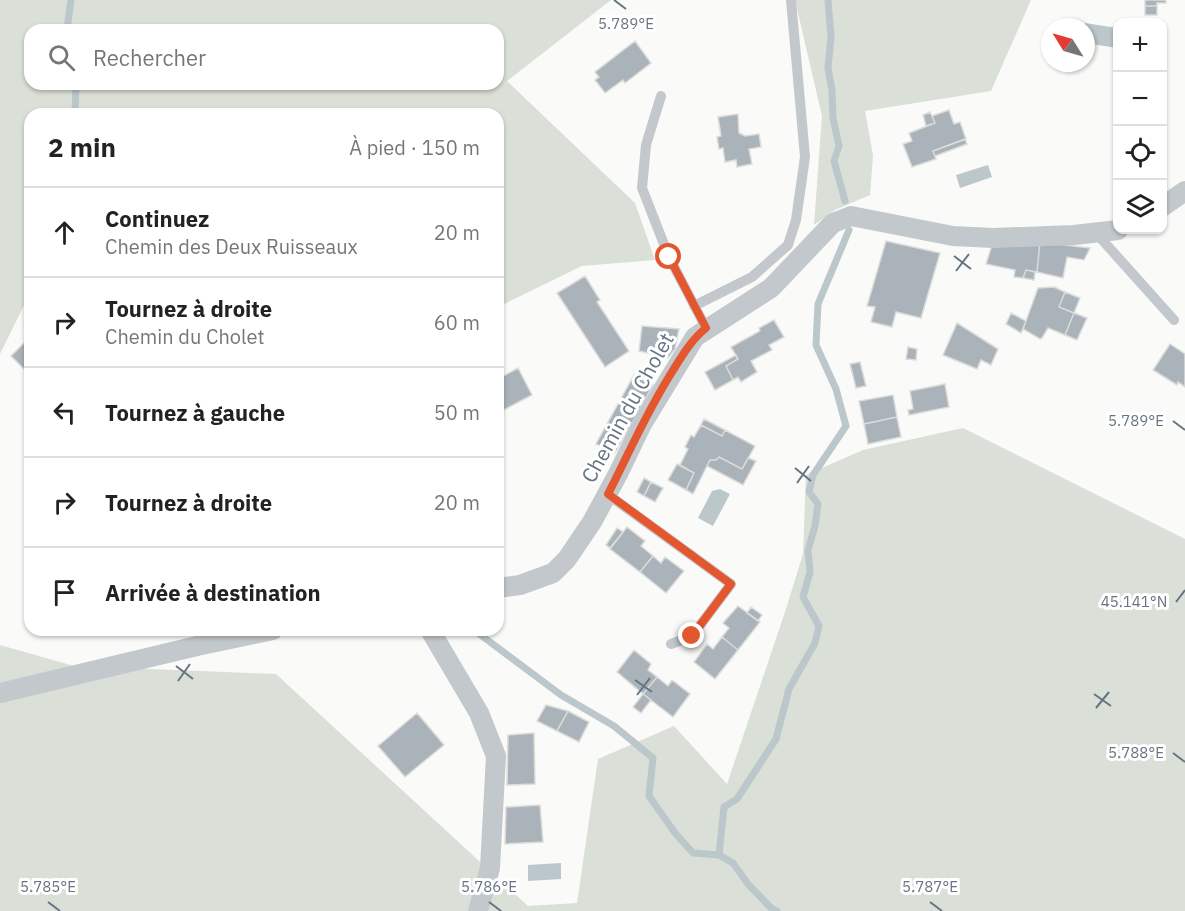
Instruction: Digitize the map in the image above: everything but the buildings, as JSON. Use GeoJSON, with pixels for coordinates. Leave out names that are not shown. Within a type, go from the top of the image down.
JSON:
{"type":"FeatureCollection","features":[{"type":"Feature","properties":{"kind":"street"},"geometry":{"type":"LineString","coordinates":[[1167,204],[1185,191]]}},
{"type":"Feature","properties":{"kind":"street","name":"Chemin du Cholet"},"geometry":{"type":"LineString","coordinates":[[504,587],[520,585],[553,573],[567,559],[608,494],[642,424],[690,344],[706,328],[771,288],[833,223],[851,216],[953,236],[993,238],[1113,231]]}},
{"type":"Feature","properties":{"kind":"street"},"geometry":{"type":"LineString","coordinates":[[0,693],[243,636]]}},
{"type":"Feature","properties":{"kind":"street"},"geometry":{"type":"LineString","coordinates":[[434,636],[479,713],[496,756],[489,868],[478,911]]}},
{"type":"Feature","properties":{"kind":"lane"},"geometry":{"type":"LineString","coordinates":[[694,306],[752,277],[788,245],[796,220],[805,156],[790,0]]}},
{"type":"Feature","properties":{"kind":"lane"},"geometry":{"type":"LineString","coordinates":[[661,96],[646,146],[642,188],[669,257],[706,328]]}},
{"type":"Feature","properties":{"kind":"lane"},"geometry":{"type":"LineString","coordinates":[[1096,233],[1174,320]]}},
{"type":"Feature","properties":{"kind":"lane"},"geometry":{"type":"LineString","coordinates":[[608,494],[731,584],[692,636],[671,644]]}},
{"type":"Feature","properties":{"kind":"shaded area"},"geometry":{"type":"Polygon","coordinates":[[[0,0],[611,0],[507,81],[635,203],[655,260],[582,266],[504,304],[504,108],[24,108],[24,305],[0,354],[0,0]]]}},
{"type":"Feature","properties":{"kind":"shaded area"},"geometry":{"type":"Polygon","coordinates":[[[795,0],[1031,0],[991,91],[865,111],[873,155],[870,195],[835,210],[814,225],[822,116],[795,0]]]}},
{"type":"Feature","properties":{"kind":"shaded area"},"geometry":{"type":"Polygon","coordinates":[[[1095,25],[1113,27],[1113,47],[1095,44],[1095,25]]]}},
{"type":"Feature","properties":{"kind":"shaded area"},"geometry":{"type":"Polygon","coordinates":[[[988,165],[992,177],[960,188],[956,175],[988,165]]]}},
{"type":"Feature","properties":{"kind":"shaded area"},"geometry":{"type":"Polygon","coordinates":[[[963,428],[1185,539],[1185,911],[0,911],[0,645],[74,666],[276,674],[528,906],[577,903],[598,759],[674,726],[727,784],[803,554],[806,475],[863,450],[963,428]]]}},
{"type":"Feature","properties":{"kind":"shaded area"},"geometry":{"type":"Polygon","coordinates":[[[720,489],[730,494],[713,526],[698,518],[712,491],[720,489]]]}},
{"type":"Feature","properties":{"kind":"shaded area"},"geometry":{"type":"Polygon","coordinates":[[[561,863],[561,879],[528,881],[528,865],[561,863]]]}},
{"type":"Feature","properties":{"kind":"waterway"},"geometry":{"type":"LineString","coordinates":[[68,24],[71,0]]}},
{"type":"Feature","properties":{"kind":"waterway"},"geometry":{"type":"LineString","coordinates":[[828,0],[831,37],[828,68],[833,118],[839,146],[834,161],[845,201]]}},
{"type":"Feature","properties":{"kind":"waterway"},"geometry":{"type":"LineString","coordinates":[[75,108],[76,90]]}},
{"type":"Feature","properties":{"kind":"waterway"},"geometry":{"type":"LineString","coordinates":[[777,911],[772,909],[748,884],[733,863],[719,855],[724,807],[737,799],[776,739],[789,689],[815,643],[819,626],[803,597],[810,572],[808,550],[818,504],[809,492],[813,475],[846,426],[836,389],[816,345],[818,304],[849,230]]}},
{"type":"Feature","properties":{"kind":"waterway"},"geometry":{"type":"LineString","coordinates":[[482,636],[561,695],[614,726],[653,758],[649,796],[675,833],[693,853],[719,855]]}},
{"type":"Feature","properties":{"kind":"route"},"geometry":{"type":"LineString","coordinates":[[669,257],[706,328],[695,336],[664,386],[642,424],[608,494],[731,584],[692,636]]}}]}
